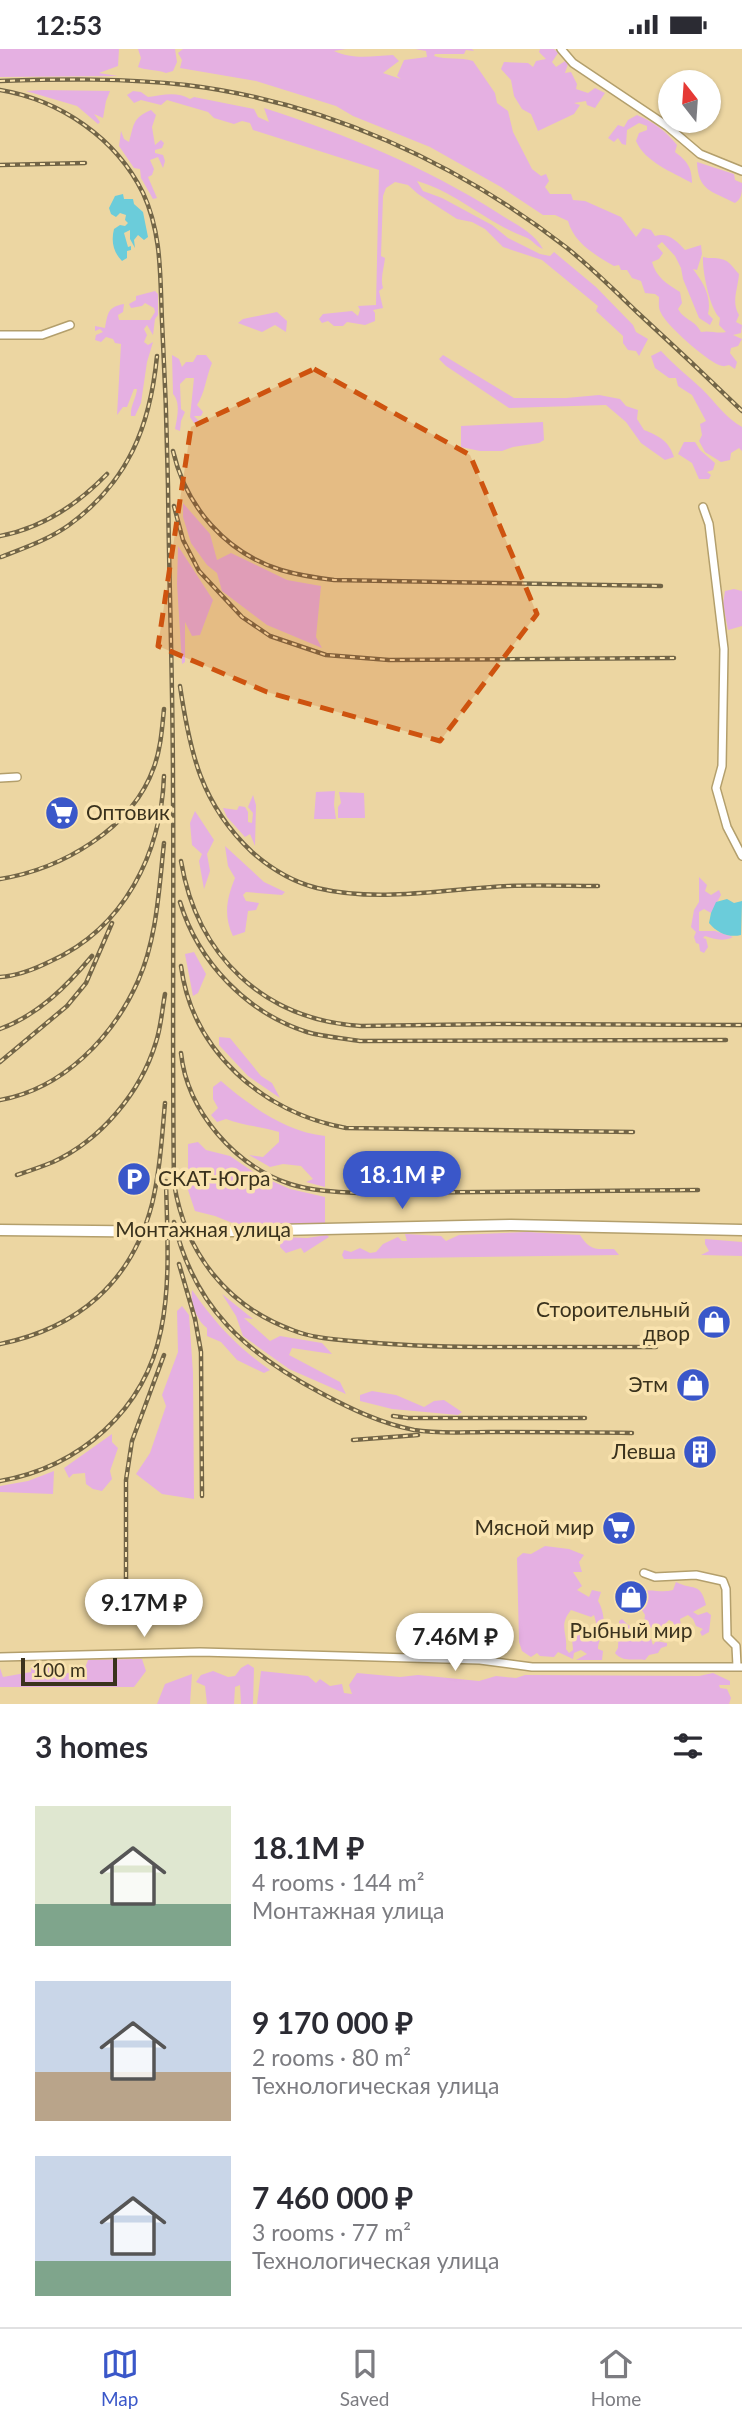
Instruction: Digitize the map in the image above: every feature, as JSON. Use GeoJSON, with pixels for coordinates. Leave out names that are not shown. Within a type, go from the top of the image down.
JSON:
{"type":"FeatureCollection","features":[{"type":"Feature","properties":{"kind":"street"},"geometry":{"type":"LineString","coordinates":[[561,49],[573,63],[667,126],[700,154],[742,171]]}},
{"type":"Feature","properties":{"kind":"street"},"geometry":{"type":"LineString","coordinates":[[0,335],[42,335],[70,325]]}},
{"type":"Feature","properties":{"kind":"street"},"geometry":{"type":"LineString","coordinates":[[703,507],[709,524],[724,649],[722,766],[716,788],[727,827],[742,856]]}},
{"type":"Feature","properties":{"kind":"street"},"geometry":{"type":"LineString","coordinates":[[0,778],[17,778]]}},
{"type":"Feature","properties":{"kind":"street","name":"Монтажная улица"},"geometry":{"type":"LineString","coordinates":[[0,1230],[186,1232],[512,1225],[742,1230]]}},
{"type":"Feature","properties":{"kind":"street"},"geometry":{"type":"LineString","coordinates":[[0,1657],[200,1652],[480,1660],[531,1667],[740,1667],[736,1646],[727,1637],[726,1589],[723,1581],[696,1575],[655,1577],[644,1573]]}},
{"type":"Feature","properties":{"kind":"highlighted area"},"geometry":{"type":"Polygon","coordinates":[[[314,369],[470,455],[537,614],[440,741],[267,692],[158,646],[191,427],[314,369]]]}},
{"type":"Feature","properties":{"kind":"shaded area"},"geometry":{"type":"Polygon","coordinates":[[[0,49],[119,49],[118,66],[99,73],[118,76],[0,77],[0,49]]]}},
{"type":"Feature","properties":{"kind":"shaded area"},"geometry":{"type":"Polygon","coordinates":[[[138,49],[175,49],[177,62],[173,71],[166,73],[138,67],[141,58],[138,49]]]}},
{"type":"Feature","properties":{"kind":"shaded area"},"geometry":{"type":"Polygon","coordinates":[[[183,49],[346,49],[334,51],[356,56],[393,55],[399,61],[383,73],[401,79],[397,76],[404,60],[427,57],[426,51],[415,49],[472,49],[474,51],[466,50],[464,54],[434,56],[473,61],[495,93],[497,103],[508,111],[513,132],[532,169],[541,176],[546,174],[549,181],[545,187],[550,194],[571,194],[573,200],[585,201],[621,217],[636,237],[643,228],[651,230],[655,236],[672,238],[685,250],[701,245],[702,254],[697,270],[693,269],[708,296],[708,314],[713,319],[710,325],[699,318],[681,268],[675,256],[662,242],[657,246],[663,253],[659,259],[652,262],[659,276],[680,292],[682,303],[678,309],[701,332],[726,332],[719,325],[720,318],[710,299],[703,257],[724,260],[739,274],[735,300],[739,315],[736,322],[742,325],[741,333],[733,335],[742,339],[738,346],[731,348],[730,353],[737,362],[735,369],[713,362],[687,342],[661,313],[659,297],[645,293],[641,281],[632,278],[627,270],[621,270],[619,265],[614,266],[586,248],[575,236],[568,221],[555,215],[543,215],[501,187],[430,147],[353,116],[336,106],[256,81],[180,68],[182,60],[178,53],[183,49]]]}},
{"type":"Feature","properties":{"kind":"shaded area"},"geometry":{"type":"Polygon","coordinates":[[[540,49],[554,49],[558,53],[552,62],[556,67],[565,61],[568,64],[565,73],[571,72],[577,84],[576,89],[588,93],[595,88],[605,93],[595,108],[587,105],[586,101],[574,103],[580,105],[574,114],[538,131],[531,114],[522,109],[514,96],[511,80],[501,69],[504,62],[528,63],[533,67],[536,61],[546,59],[539,52],[540,49]]]}},
{"type":"Feature","properties":{"kind":"shaded area"},"geometry":{"type":"Polygon","coordinates":[[[26,91],[110,91],[103,118],[94,114],[100,122],[98,124],[77,106],[26,91]]]}},
{"type":"Feature","properties":{"kind":"shaded area"},"geometry":{"type":"Polygon","coordinates":[[[133,91],[148,97],[175,94],[190,99],[194,97],[254,109],[258,117],[269,122],[264,108],[325,129],[413,166],[470,196],[529,233],[543,249],[445,192],[417,181],[423,191],[442,198],[492,225],[508,238],[540,254],[550,256],[554,252],[596,287],[633,325],[636,332],[648,339],[639,356],[636,351],[628,350],[623,343],[623,336],[596,311],[598,306],[542,260],[503,247],[485,229],[472,222],[457,219],[408,185],[395,182],[386,188],[383,196],[381,256],[385,258],[383,288],[379,291],[383,308],[373,310],[375,321],[365,325],[347,322],[343,326],[334,326],[328,321],[322,323],[319,319],[323,314],[352,311],[358,316],[358,306],[376,305],[379,170],[253,130],[250,123],[242,121],[234,124],[214,118],[208,112],[167,100],[161,105],[141,100],[134,103],[127,95],[133,91]]]}},
{"type":"Feature","properties":{"kind":"shaded area"},"geometry":{"type":"Polygon","coordinates":[[[151,110],[156,115],[152,127],[155,145],[161,140],[164,143],[155,153],[163,155],[165,161],[163,168],[158,157],[150,160],[154,169],[148,177],[157,198],[153,199],[141,178],[140,169],[134,168],[119,146],[121,131],[124,139],[129,142],[137,119],[151,110]]]}},
{"type":"Feature","properties":{"kind":"shaded area"},"geometry":{"type":"Polygon","coordinates":[[[637,115],[658,126],[658,133],[668,135],[677,145],[675,152],[688,165],[692,183],[660,166],[640,148],[636,141],[639,133],[647,130],[647,126],[639,123],[627,130],[626,145],[618,138],[614,142],[608,138],[618,125],[624,127],[628,120],[637,115]]]}},
{"type":"Feature","properties":{"kind":"shaded area"},"geometry":{"type":"Polygon","coordinates":[[[697,162],[734,174],[735,180],[742,183],[739,199],[735,203],[703,185],[697,162]]]}},
{"type":"Feature","properties":{"kind":"shaded area"},"geometry":{"type":"Polygon","coordinates":[[[155,291],[158,294],[158,315],[153,335],[147,325],[144,329],[147,335],[144,342],[148,345],[153,342],[141,403],[135,416],[131,416],[137,389],[134,389],[127,407],[123,407],[117,415],[121,344],[106,337],[101,342],[95,340],[96,335],[103,332],[100,329],[95,331],[95,326],[105,328],[110,311],[124,304],[123,312],[118,315],[119,320],[150,320],[155,312],[154,308],[145,303],[131,308],[129,304],[136,300],[136,296],[155,291]]]}},
{"type":"Feature","properties":{"kind":"shaded area"},"geometry":{"type":"Polygon","coordinates":[[[277,312],[287,321],[286,332],[275,325],[262,332],[238,323],[243,319],[277,312]]]}},
{"type":"Feature","properties":{"kind":"shaded area"},"geometry":{"type":"Polygon","coordinates":[[[661,351],[726,415],[742,427],[742,451],[739,448],[731,453],[730,460],[721,462],[705,452],[699,441],[702,435],[700,424],[706,421],[692,395],[678,386],[676,378],[669,378],[655,368],[651,356],[661,351]]]}},
{"type":"Feature","properties":{"kind":"shaded area"},"geometry":{"type":"Polygon","coordinates":[[[172,355],[179,359],[182,367],[186,362],[193,362],[197,355],[206,355],[212,363],[197,405],[203,412],[201,416],[194,416],[200,422],[194,423],[190,417],[194,378],[186,378],[180,384],[181,409],[185,412],[180,431],[175,429],[178,406],[173,394],[172,355]]]}},
{"type":"Feature","properties":{"kind":"shaded area"},"geometry":{"type":"Polygon","coordinates":[[[443,355],[514,398],[599,395],[620,399],[626,406],[638,410],[637,419],[644,430],[663,440],[674,457],[665,460],[641,443],[626,422],[606,405],[509,408],[446,366],[439,359],[443,355]]]}},
{"type":"Feature","properties":{"kind":"shaded area"},"geometry":{"type":"Polygon","coordinates":[[[543,422],[544,440],[539,443],[502,451],[480,451],[461,447],[461,426],[543,422]]]}},
{"type":"Feature","properties":{"kind":"shaded area"},"geometry":{"type":"Polygon","coordinates":[[[684,442],[695,442],[715,463],[713,470],[707,472],[711,475],[709,479],[699,479],[692,463],[678,454],[684,442]]]}},
{"type":"Feature","properties":{"kind":"shaded area"},"geometry":{"type":"Polygon","coordinates":[[[183,503],[210,534],[217,560],[231,553],[287,580],[321,586],[316,637],[322,648],[267,625],[222,591],[217,573],[207,565],[191,543],[183,517],[183,503]]]}},
{"type":"Feature","properties":{"kind":"shaded area"},"geometry":{"type":"Polygon","coordinates":[[[178,546],[213,600],[200,635],[192,636],[185,622],[185,662],[182,664],[177,584],[178,546]]]}},
{"type":"Feature","properties":{"kind":"shaded area"},"geometry":{"type":"Polygon","coordinates":[[[725,591],[742,591],[742,626],[728,630],[723,604],[725,591]]]}},
{"type":"Feature","properties":{"kind":"shaded area"},"geometry":{"type":"Polygon","coordinates":[[[335,791],[336,819],[314,819],[316,792],[335,791]]]}},
{"type":"Feature","properties":{"kind":"shaded area"},"geometry":{"type":"Polygon","coordinates":[[[339,792],[364,793],[365,818],[338,818],[338,807],[341,803],[339,792]]]}},
{"type":"Feature","properties":{"kind":"shaded area"},"geometry":{"type":"Polygon","coordinates":[[[253,795],[256,805],[255,846],[250,834],[245,837],[227,817],[223,808],[237,810],[239,806],[245,807],[248,822],[252,823],[253,813],[248,807],[253,795]]]}},
{"type":"Feature","properties":{"kind":"shaded area"},"geometry":{"type":"Polygon","coordinates":[[[195,811],[214,840],[207,854],[210,871],[204,889],[199,861],[202,854],[192,845],[190,823],[195,811]]]}},
{"type":"Feature","properties":{"kind":"shaded area"},"geometry":{"type":"Polygon","coordinates":[[[225,846],[264,882],[285,892],[282,895],[246,892],[243,895],[246,901],[259,903],[256,910],[248,911],[245,932],[233,936],[227,907],[235,878],[228,866],[225,846]]]}},
{"type":"Feature","properties":{"kind":"shaded area"},"geometry":{"type":"Polygon","coordinates":[[[699,877],[707,885],[705,891],[711,895],[719,890],[721,895],[711,913],[704,909],[699,912],[699,931],[715,931],[733,937],[722,940],[705,936],[703,938],[706,939],[708,947],[704,953],[696,943],[696,932],[691,927],[694,910],[699,902],[699,877]]]}},
{"type":"Feature","properties":{"kind":"shaded area"},"geometry":{"type":"Polygon","coordinates":[[[194,952],[206,974],[198,993],[193,996],[185,954],[194,952]]]}},
{"type":"Feature","properties":{"kind":"shaded area"},"geometry":{"type":"Polygon","coordinates":[[[219,1037],[230,1038],[261,1076],[272,1083],[280,1098],[248,1076],[219,1045],[219,1037]]]}},
{"type":"Feature","properties":{"kind":"shaded area"},"geometry":{"type":"Polygon","coordinates":[[[221,1081],[269,1116],[296,1129],[325,1136],[325,1187],[306,1182],[313,1179],[301,1166],[283,1164],[270,1167],[249,1155],[263,1157],[279,1142],[279,1132],[226,1119],[217,1122],[211,1115],[218,1108],[213,1099],[213,1087],[221,1081]]]}},
{"type":"Feature","properties":{"kind":"shaded area"},"geometry":{"type":"Polygon","coordinates":[[[198,1142],[206,1150],[230,1156],[258,1175],[290,1189],[325,1197],[325,1225],[235,1224],[195,1211],[188,1190],[188,1144],[198,1142]]]}},
{"type":"Feature","properties":{"kind":"shaded area"},"geometry":{"type":"Polygon","coordinates":[[[527,1232],[580,1235],[590,1246],[614,1249],[619,1255],[344,1259],[342,1255],[344,1250],[351,1252],[360,1248],[370,1253],[376,1252],[383,1244],[398,1237],[407,1241],[405,1234],[441,1236],[446,1241],[459,1235],[527,1232]]]}},
{"type":"Feature","properties":{"kind":"shaded area"},"geometry":{"type":"Polygon","coordinates":[[[281,1237],[307,1238],[329,1237],[304,1253],[301,1248],[286,1253],[280,1247],[281,1237]]]}},
{"type":"Feature","properties":{"kind":"shaded area"},"geometry":{"type":"Polygon","coordinates":[[[705,1239],[742,1242],[742,1256],[701,1255],[709,1251],[705,1239]]]}},
{"type":"Feature","properties":{"kind":"shaded area"},"geometry":{"type":"Polygon","coordinates":[[[192,1290],[227,1333],[270,1370],[264,1373],[237,1360],[221,1342],[207,1336],[207,1328],[200,1321],[193,1305],[192,1290]]]}},
{"type":"Feature","properties":{"kind":"shaded area"},"geometry":{"type":"Polygon","coordinates":[[[222,1294],[253,1319],[244,1318],[270,1341],[280,1336],[322,1343],[332,1354],[292,1348],[289,1355],[340,1382],[346,1394],[289,1369],[243,1336],[236,1316],[222,1294]]]}},
{"type":"Feature","properties":{"kind":"shaded area"},"geometry":{"type":"Polygon","coordinates":[[[182,1306],[189,1315],[193,1373],[194,1499],[162,1494],[136,1474],[150,1453],[166,1406],[162,1395],[178,1352],[177,1311],[182,1306]]]}},
{"type":"Feature","properties":{"kind":"shaded area"},"geometry":{"type":"Polygon","coordinates":[[[372,1391],[396,1395],[424,1407],[434,1401],[444,1400],[462,1412],[458,1415],[392,1409],[360,1401],[360,1395],[372,1391]]]}},
{"type":"Feature","properties":{"kind":"shaded area"},"geometry":{"type":"Polygon","coordinates":[[[112,1434],[112,1442],[118,1448],[110,1471],[112,1479],[102,1491],[86,1484],[85,1473],[73,1474],[69,1478],[64,1468],[112,1434]]]}},
{"type":"Feature","properties":{"kind":"shaded area"},"geometry":{"type":"Polygon","coordinates":[[[54,1471],[53,1494],[0,1492],[0,1486],[28,1481],[54,1471]]]}},
{"type":"Feature","properties":{"kind":"shaded area"},"geometry":{"type":"Polygon","coordinates":[[[545,1546],[569,1549],[584,1555],[579,1562],[582,1572],[573,1572],[582,1586],[577,1590],[589,1597],[592,1590],[601,1592],[598,1601],[604,1627],[598,1649],[603,1651],[602,1660],[576,1660],[587,1654],[581,1650],[574,1653],[573,1659],[558,1652],[554,1657],[540,1656],[537,1653],[531,1657],[522,1651],[519,1642],[517,1558],[523,1553],[531,1554],[545,1546]],[[571,1610],[567,1616],[564,1629],[566,1649],[569,1653],[573,1650],[572,1638],[576,1632],[574,1625],[582,1624],[594,1637],[596,1622],[594,1615],[591,1617],[571,1610]]]}},
{"type":"Feature","properties":{"kind":"shaded area"},"geometry":{"type":"Polygon","coordinates":[[[676,1582],[695,1588],[704,1597],[706,1605],[693,1612],[698,1615],[707,1612],[711,1615],[709,1632],[702,1636],[700,1632],[703,1629],[696,1626],[688,1615],[680,1619],[681,1625],[674,1627],[669,1620],[661,1628],[655,1626],[648,1629],[643,1636],[651,1639],[653,1645],[656,1641],[667,1643],[658,1653],[649,1655],[645,1660],[618,1656],[615,1653],[618,1648],[619,1621],[622,1619],[628,1625],[638,1628],[644,1623],[645,1615],[642,1610],[636,1612],[633,1608],[636,1592],[646,1598],[642,1591],[673,1590],[676,1582]]]}},
{"type":"Feature","properties":{"kind":"shaded area"},"geometry":{"type":"Polygon","coordinates":[[[142,1659],[146,1671],[134,1687],[0,1687],[0,1668],[3,1677],[31,1672],[31,1666],[57,1664],[58,1676],[85,1668],[88,1660],[142,1659]]]}},
{"type":"Feature","properties":{"kind":"shaded area"},"geometry":{"type":"Polygon","coordinates":[[[248,1664],[254,1668],[253,1704],[241,1704],[240,1685],[235,1687],[234,1704],[207,1704],[205,1686],[196,1682],[201,1675],[213,1671],[228,1677],[235,1676],[248,1664]]]}},
{"type":"Feature","properties":{"kind":"shaded area"},"geometry":{"type":"Polygon","coordinates":[[[261,1671],[308,1676],[316,1683],[320,1679],[330,1686],[342,1684],[344,1693],[352,1694],[349,1685],[357,1673],[479,1681],[496,1676],[516,1678],[525,1675],[699,1676],[713,1673],[730,1681],[730,1685],[719,1685],[720,1688],[727,1689],[731,1698],[729,1704],[257,1704],[261,1671]]]}},
{"type":"Feature","properties":{"kind":"shaded area"},"geometry":{"type":"Polygon","coordinates":[[[192,1674],[190,1704],[157,1704],[165,1684],[192,1674]]]}},
{"type":"Feature","properties":{"kind":"water"},"geometry":{"type":"Polygon","coordinates":[[[123,194],[124,199],[133,199],[134,204],[143,212],[148,237],[144,240],[138,235],[134,240],[135,248],[130,239],[130,230],[124,233],[131,250],[127,251],[127,258],[122,261],[115,250],[113,233],[120,225],[125,226],[128,223],[125,220],[126,215],[120,213],[116,217],[111,214],[109,208],[115,196],[123,194]]]}},
{"type":"Feature","properties":{"kind":"water"},"geometry":{"type":"Polygon","coordinates":[[[727,899],[734,903],[742,901],[741,935],[724,934],[709,923],[716,902],[727,899]]]}},
{"type":"Feature","properties":{"kind":"railway"},"geometry":{"type":"LineString","coordinates":[[0,81],[140,81],[238,93],[289,106],[388,141],[481,189],[567,248],[742,411]]}},
{"type":"Feature","properties":{"kind":"railway"},"geometry":{"type":"LineString","coordinates":[[0,90],[22,95],[64,112],[102,139],[132,173],[143,193],[157,240],[166,403],[172,674],[174,1183],[188,1232],[199,1254],[213,1274],[249,1308],[271,1321],[316,1337],[432,1346],[656,1347]]}},
{"type":"Feature","properties":{"kind":"railway"},"geometry":{"type":"LineString","coordinates":[[0,165],[85,163]]}},
{"type":"Feature","properties":{"kind":"railway"},"geometry":{"type":"LineString","coordinates":[[1,557],[36,543],[69,525],[107,490],[121,471],[142,429],[154,382],[157,356]]}},
{"type":"Feature","properties":{"kind":"railway"},"geometry":{"type":"LineString","coordinates":[[173,451],[188,491],[211,525],[243,552],[281,570],[334,580],[661,586]]}},
{"type":"Feature","properties":{"kind":"railway"},"geometry":{"type":"LineString","coordinates":[[0,536],[45,521],[71,505],[107,474]]}},
{"type":"Feature","properties":{"kind":"railway"},"geometry":{"type":"LineString","coordinates":[[174,506],[183,540],[199,571],[242,617],[270,636],[326,655],[389,660],[674,658]]}},
{"type":"Feature","properties":{"kind":"railway"},"geometry":{"type":"LineString","coordinates":[[180,686],[188,733],[209,796],[235,834],[252,852],[291,878],[317,888],[388,895],[508,886],[598,886]]}},
{"type":"Feature","properties":{"kind":"railway"},"geometry":{"type":"LineString","coordinates":[[0,879],[24,874],[70,856],[112,827],[144,789],[154,767],[160,745],[164,709]]}},
{"type":"Feature","properties":{"kind":"railway"},"geometry":{"type":"LineString","coordinates":[[0,977],[32,969],[77,947],[118,909],[146,860],[155,833],[164,776]]}},
{"type":"Feature","properties":{"kind":"railway"},"geometry":{"type":"LineString","coordinates":[[0,1100],[45,1085],[65,1072],[83,1057],[115,1022],[138,981],[149,948],[164,843]]}},
{"type":"Feature","properties":{"kind":"railway"},"geometry":{"type":"LineString","coordinates":[[181,861],[189,895],[202,926],[219,953],[241,977],[266,996],[294,1011],[326,1021],[361,1026],[742,1025]]}},
{"type":"Feature","properties":{"kind":"railway"},"geometry":{"type":"LineString","coordinates":[[180,902],[199,945],[228,982],[264,1012],[313,1034],[360,1041],[726,1040]]}},
{"type":"Feature","properties":{"kind":"railway"},"geometry":{"type":"LineString","coordinates":[[0,1062],[67,1006],[86,983],[112,923]]}},
{"type":"Feature","properties":{"kind":"railway"},"geometry":{"type":"LineString","coordinates":[[0,1029],[27,1016],[51,999],[92,956]]}},
{"type":"Feature","properties":{"kind":"railway"},"geometry":{"type":"LineString","coordinates":[[181,966],[188,997],[200,1025],[216,1051],[236,1073],[260,1093],[316,1120],[346,1128],[633,1132]]}},
{"type":"Feature","properties":{"kind":"railway"},"geometry":{"type":"LineString","coordinates":[[17,1175],[71,1153],[103,1128],[117,1113],[149,1061],[159,1030],[165,994]]}},
{"type":"Feature","properties":{"kind":"railway"},"geometry":{"type":"LineString","coordinates":[[181,1053],[185,1075],[193,1095],[217,1133],[251,1164],[290,1184],[325,1191],[360,1193],[698,1190]]}},
{"type":"Feature","properties":{"kind":"railway"},"geometry":{"type":"LineString","coordinates":[[0,1344],[28,1337],[77,1313],[98,1297],[131,1257],[152,1204],[165,1103]]}},
{"type":"Feature","properties":{"kind":"railway"},"geometry":{"type":"LineString","coordinates":[[0,1481],[57,1463],[82,1448],[124,1409],[140,1385],[153,1359],[164,1312],[168,1256],[166,1181]]}},
{"type":"Feature","properties":{"kind":"railway"},"geometry":{"type":"LineString","coordinates":[[174,1222],[195,1279],[227,1325],[247,1344],[294,1378],[355,1410],[389,1424],[423,1431],[632,1433]]}},
{"type":"Feature","properties":{"kind":"railway"},"geometry":{"type":"LineString","coordinates":[[179,1264],[195,1319],[201,1352],[202,1496]]}},
{"type":"Feature","properties":{"kind":"railway"},"geometry":{"type":"LineString","coordinates":[[126,1587],[126,1480],[132,1441],[164,1355]]}},
{"type":"Feature","properties":{"kind":"railway"},"geometry":{"type":"LineString","coordinates":[[393,1416],[585,1418]]}},
{"type":"Feature","properties":{"kind":"railway"},"geometry":{"type":"LineString","coordinates":[[353,1440],[418,1435]]}},
{"type":"Feature","properties":{"kind":"place","name":"Оптовик"},"geometry":{"type":"Point","coordinates":[62,813]}},
{"type":"Feature","properties":{"kind":"place","name":"СКАТ-Югра"},"geometry":{"type":"Point","coordinates":[134,1179]}},
{"type":"Feature","properties":{"kind":"place","name":"Стороительный двор"},"geometry":{"type":"Point","coordinates":[714,1322]}},
{"type":"Feature","properties":{"kind":"place","name":"Этм"},"geometry":{"type":"Point","coordinates":[693,1385]}},
{"type":"Feature","properties":{"kind":"place","name":"Левша"},"geometry":{"type":"Point","coordinates":[700,1452]}},
{"type":"Feature","properties":{"kind":"place","name":"Мясной мир"},"geometry":{"type":"Point","coordinates":[619,1528]}},
{"type":"Feature","properties":{"kind":"place","name":"Рыбный мир"},"geometry":{"type":"Point","coordinates":[631,1597]}}]}
